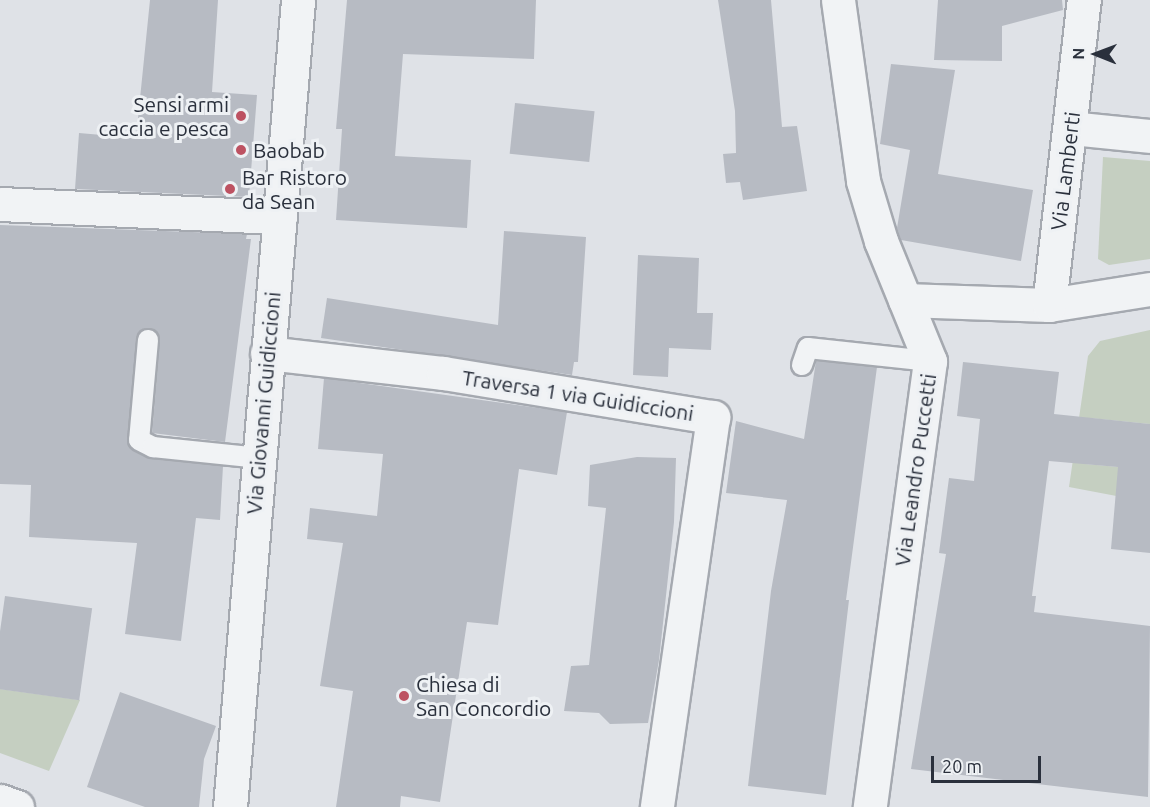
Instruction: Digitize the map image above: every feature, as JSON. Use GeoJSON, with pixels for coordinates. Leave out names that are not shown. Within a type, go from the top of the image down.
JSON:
{"type":"FeatureCollection","features":[{"type":"Feature","properties":{"kind":"street","name":"Via Giovanni Guidiccioni"},"geometry":{"type":"LineString","coordinates":[[230,807],[298,0]]}},
{"type":"Feature","properties":{"kind":"street","name":"Via Leandro Puccetti"},"geometry":{"type":"LineString","coordinates":[[838,0],[862,181],[930,362],[870,807]]}},
{"type":"Feature","properties":{"kind":"street","name":"Via Lamberti"},"geometry":{"type":"LineString","coordinates":[[1049,305],[1084,0]]}},
{"type":"Feature","properties":{"kind":"street"},"geometry":{"type":"LineString","coordinates":[[1071,128],[1150,136]]}},
{"type":"Feature","properties":{"kind":"street"},"geometry":{"type":"LineString","coordinates":[[0,204],[280,217]]}},
{"type":"Feature","properties":{"kind":"street"},"geometry":{"type":"LineString","coordinates":[[905,300],[1049,305],[1150,289]]}},
{"type":"Feature","properties":{"kind":"street","name":"Traversa 1 via Guidiccioni"},"geometry":{"type":"LineString","coordinates":[[267,352],[443,373],[713,417],[657,807]]}},
{"type":"Feature","properties":{"kind":"street"},"geometry":{"type":"LineString","coordinates":[[0,801],[17,807]]}},
{"type":"Feature","properties":{"kind":"lane"},"geometry":{"type":"LineString","coordinates":[[148,340],[139,440],[153,447],[259,458]]}},
{"type":"Feature","properties":{"kind":"lane"},"geometry":{"type":"LineString","coordinates":[[802,365],[808,348],[930,362]]}},
{"type":"Feature","properties":{"kind":"green space"},"geometry":{"type":"Polygon","coordinates":[[[1103,157],[1150,161],[1150,259],[1109,265],[1098,259],[1103,157]]]}},
{"type":"Feature","properties":{"kind":"green space"},"geometry":{"type":"Polygon","coordinates":[[[1150,330],[1150,424],[1090,418],[1085,464],[1130,468],[1127,498],[1069,487],[1088,356],[1100,341],[1150,330]]]}},
{"type":"Feature","properties":{"kind":"green space"},"geometry":{"type":"Polygon","coordinates":[[[0,689],[80,700],[49,771],[0,753],[0,689]]]}},
{"type":"Feature","properties":{"kind":"building"},"geometry":{"type":"Polygon","coordinates":[[[150,0],[218,0],[212,92],[257,95],[249,197],[75,189],[79,133],[136,138],[150,0]]]}},
{"type":"Feature","properties":{"kind":"building"},"geometry":{"type":"Polygon","coordinates":[[[347,0],[536,0],[534,59],[403,54],[395,156],[471,160],[467,228],[336,220],[342,129],[336,129],[347,0]]]}},
{"type":"Feature","properties":{"kind":"building"},"geometry":{"type":"Polygon","coordinates":[[[718,0],[771,0],[782,127],[797,126],[807,191],[743,200],[740,182],[726,183],[723,154],[736,153],[735,111],[718,0]]]}},
{"type":"Feature","properties":{"kind":"building"},"geometry":{"type":"Polygon","coordinates":[[[938,0],[1062,0],[1063,10],[1002,26],[1002,61],[934,60],[938,0]]]}},
{"type":"Feature","properties":{"kind":"building"},"geometry":{"type":"Polygon","coordinates":[[[891,64],[955,70],[938,174],[1033,190],[1021,261],[901,240],[897,228],[910,150],[880,144],[891,64]]]}},
{"type":"Feature","properties":{"kind":"building"},"geometry":{"type":"Polygon","coordinates":[[[515,103],[595,111],[589,162],[510,154],[515,103]]]}},
{"type":"Feature","properties":{"kind":"building"},"geometry":{"type":"Polygon","coordinates":[[[0,225],[247,234],[246,239],[251,239],[225,442],[152,433],[160,340],[155,331],[148,328],[139,333],[136,339],[129,446],[151,459],[223,466],[220,520],[196,518],[181,641],[125,634],[137,543],[29,537],[31,485],[0,484],[0,225]]]}},
{"type":"Feature","properties":{"kind":"building"},"geometry":{"type":"Polygon","coordinates":[[[504,231],[586,237],[578,362],[574,362],[572,375],[321,338],[327,298],[498,325],[504,231]]]}},
{"type":"Feature","properties":{"kind":"building"},"geometry":{"type":"Polygon","coordinates":[[[638,255],[699,258],[697,313],[713,313],[711,350],[669,348],[668,377],[633,375],[638,255]]]}},
{"type":"Feature","properties":{"kind":"building"},"geometry":{"type":"Polygon","coordinates":[[[816,361],[877,367],[846,600],[849,600],[826,795],[748,786],[771,591],[787,500],[726,493],[736,421],[804,439],[816,361]]]}},
{"type":"Feature","properties":{"kind":"building"},"geometry":{"type":"Polygon","coordinates":[[[963,362],[1059,372],[1054,414],[1150,424],[1150,553],[1111,549],[1118,467],[1049,461],[1032,596],[1036,596],[1034,612],[1150,626],[1148,797],[911,769],[946,554],[939,553],[949,478],[974,481],[980,419],[957,416],[963,362]]]}},
{"type":"Feature","properties":{"kind":"building"},"geometry":{"type":"Polygon","coordinates":[[[324,378],[567,412],[557,475],[519,469],[498,625],[467,622],[440,802],[401,796],[400,807],[336,807],[353,691],[320,686],[343,543],[307,539],[310,508],[377,516],[383,454],[318,449],[324,378]]]}},
{"type":"Feature","properties":{"kind":"building"},"geometry":{"type":"Polygon","coordinates":[[[637,457],[676,458],[674,522],[659,660],[648,723],[610,724],[599,713],[564,711],[571,666],[589,665],[606,508],[588,506],[590,465],[637,457]]]}},
{"type":"Feature","properties":{"kind":"building"},"geometry":{"type":"Polygon","coordinates":[[[5,596],[92,608],[79,700],[0,689],[0,632],[5,596]]]}},
{"type":"Feature","properties":{"kind":"building"},"geometry":{"type":"Polygon","coordinates":[[[120,692],[216,726],[204,759],[199,807],[145,807],[87,787],[120,692]]]}},
{"type":"Feature","properties":{"kind":"place","name":"Sensi armi caccia e pesca"},"geometry":{"type":"Point","coordinates":[241,116]}},
{"type":"Feature","properties":{"kind":"place","name":"Baobab"},"geometry":{"type":"Point","coordinates":[241,150]}},
{"type":"Feature","properties":{"kind":"place","name":"Bar Ristoro da Sean"},"geometry":{"type":"Point","coordinates":[230,189]}},
{"type":"Feature","properties":{"kind":"place","name":"Chiesa di San Concordio"},"geometry":{"type":"Point","coordinates":[404,696]}}]}
